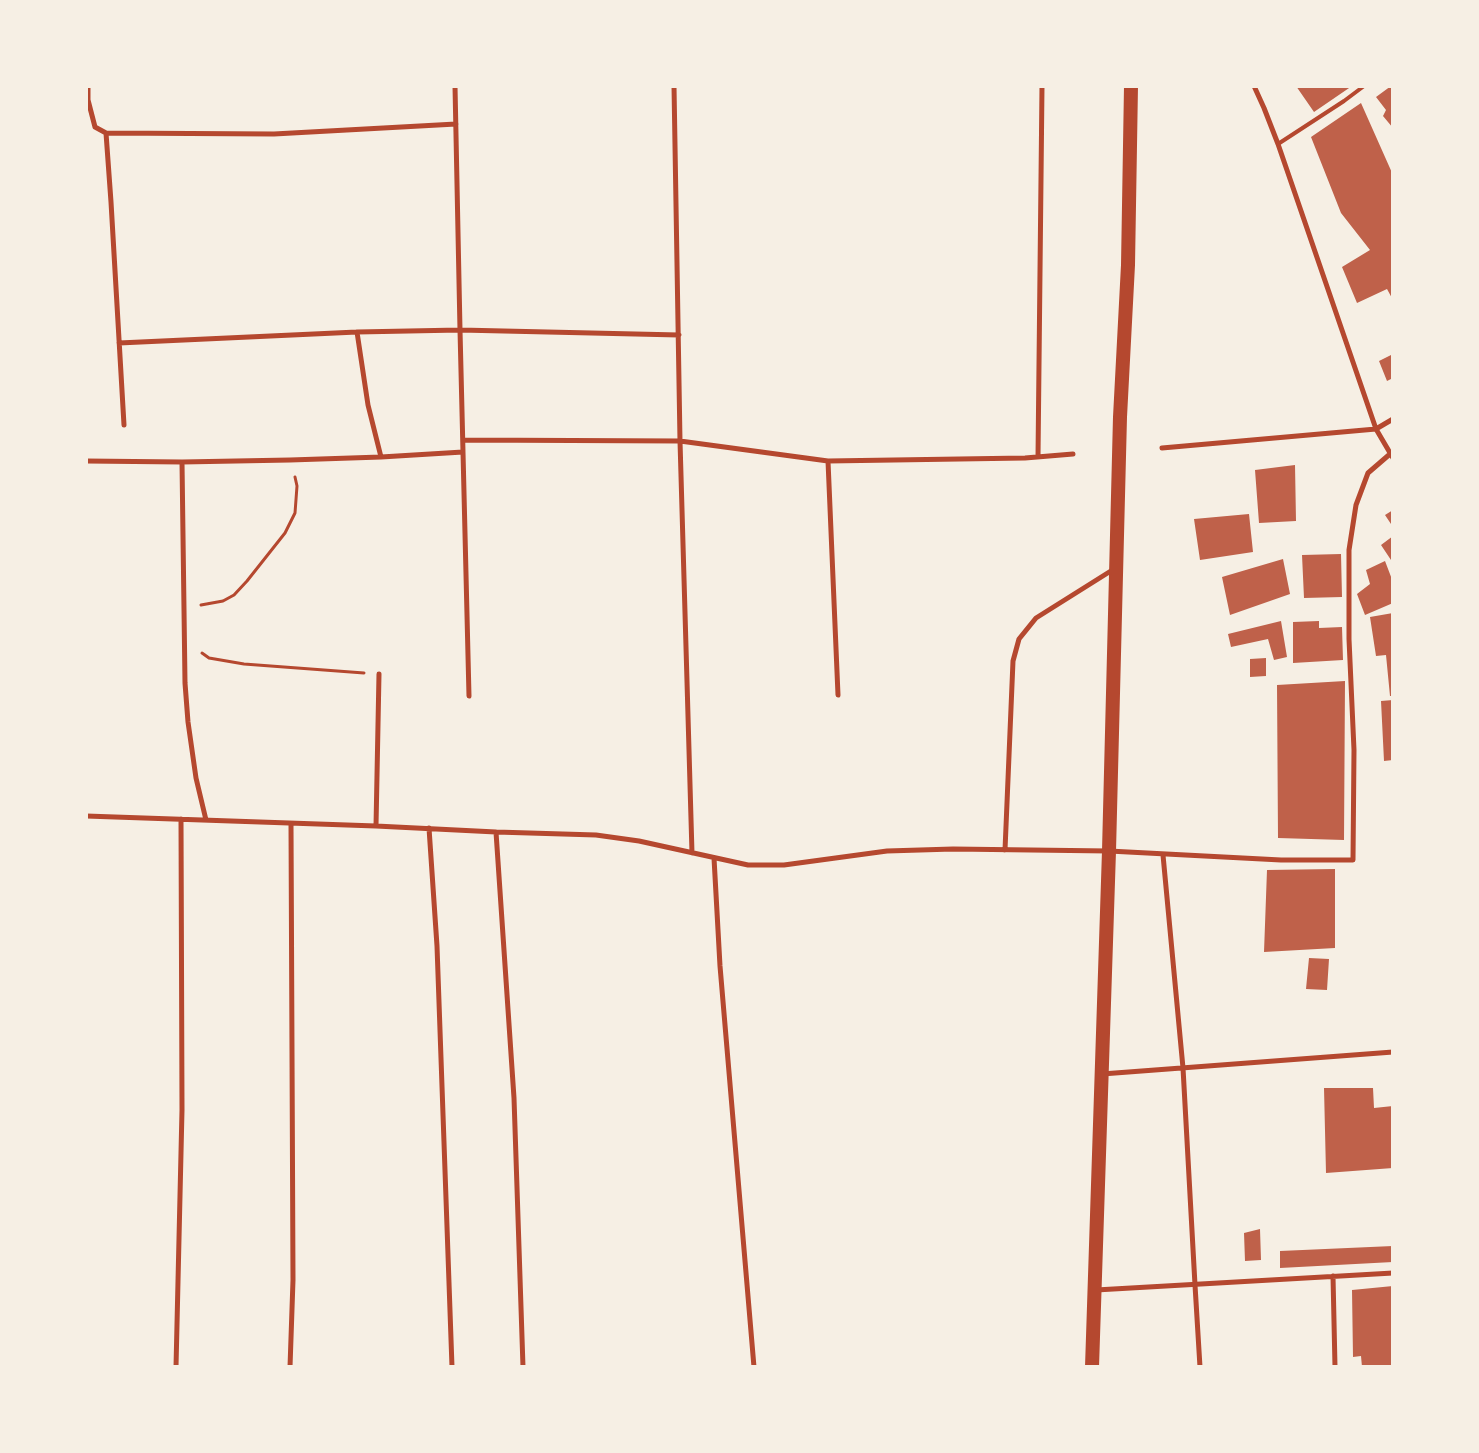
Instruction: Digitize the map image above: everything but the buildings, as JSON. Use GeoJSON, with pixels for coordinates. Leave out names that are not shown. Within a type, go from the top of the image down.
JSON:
{"type":"FeatureCollection","features":[{"type":"Feature","properties":{"kind":"highway"},"geometry":{"type":"LineString","coordinates":[[1092,1367],[1109,852],[1120,417],[1128,265],[1131,86]]}},
{"type":"Feature","properties":{"kind":"street"},"geometry":{"type":"LineString","coordinates":[[88,86],[88,100],[94,127],[106,133],[274,134],[456,124]]}},
{"type":"Feature","properties":{"kind":"street"},"geometry":{"type":"LineString","coordinates":[[455,86],[469,696]]}},
{"type":"Feature","properties":{"kind":"street"},"geometry":{"type":"LineString","coordinates":[[674,86],[680,441],[692,853]]}},
{"type":"Feature","properties":{"kind":"street"},"geometry":{"type":"LineString","coordinates":[[1038,457],[1042,86]]}},
{"type":"Feature","properties":{"kind":"street"},"geometry":{"type":"LineString","coordinates":[[86,816],[596,835],[639,841],[748,865],[784,865],[887,851],[953,849],[1109,852],[1281,860],[1353,860],[1354,750],[1349,640],[1349,550],[1356,505],[1368,473],[1392,456],[1376,429],[1278,144],[1254,86]]}},
{"type":"Feature","properties":{"kind":"street"},"geometry":{"type":"LineString","coordinates":[[106,133],[124,425]]}},
{"type":"Feature","properties":{"kind":"street"},"geometry":{"type":"LineString","coordinates":[[120,342],[357,332],[460,330],[679,335]]}},
{"type":"Feature","properties":{"kind":"street"},"geometry":{"type":"LineString","coordinates":[[357,332],[367,397],[380,457]]}},
{"type":"Feature","properties":{"kind":"street"},"geometry":{"type":"LineString","coordinates":[[1162,448],[1376,429],[1393,419]]}},
{"type":"Feature","properties":{"kind":"street"},"geometry":{"type":"LineString","coordinates":[[462,440],[680,441],[828,460],[1038,457],[1072,454]]}},
{"type":"Feature","properties":{"kind":"street"},"geometry":{"type":"LineString","coordinates":[[86,461],[290,460],[463,452]]}},
{"type":"Feature","properties":{"kind":"street"},"geometry":{"type":"LineString","coordinates":[[828,460],[838,695]]}},
{"type":"Feature","properties":{"kind":"street"},"geometry":{"type":"LineString","coordinates":[[182,462],[185,682],[188,722],[196,778],[206,820]]}},
{"type":"Feature","properties":{"kind":"street"},"geometry":{"type":"LineString","coordinates":[[1005,850],[1013,661],[1019,638],[1036,618],[1116,568]]}},
{"type":"Feature","properties":{"kind":"street"},"geometry":{"type":"LineString","coordinates":[[376,826],[379,674]]}},
{"type":"Feature","properties":{"kind":"street"},"geometry":{"type":"LineString","coordinates":[[176,1367],[182,1110],[181,819]]}},
{"type":"Feature","properties":{"kind":"street"},"geometry":{"type":"LineString","coordinates":[[290,1367],[293,1280],[291,824]]}},
{"type":"Feature","properties":{"kind":"street"},"geometry":{"type":"LineString","coordinates":[[429,828],[438,946],[452,1367]]}},
{"type":"Feature","properties":{"kind":"street"},"geometry":{"type":"LineString","coordinates":[[496,832],[514,1098],[523,1367]]}},
{"type":"Feature","properties":{"kind":"street"},"geometry":{"type":"LineString","coordinates":[[1163,855],[1183,1068],[1200,1367]]}},
{"type":"Feature","properties":{"kind":"street"},"geometry":{"type":"LineString","coordinates":[[714,858],[720,966],[754,1367]]}},
{"type":"Feature","properties":{"kind":"street"},"geometry":{"type":"LineString","coordinates":[[1102,1074],[1393,1052]]}},
{"type":"Feature","properties":{"kind":"street"},"geometry":{"type":"LineString","coordinates":[[1094,1290],[1393,1273]]}},
{"type":"Feature","properties":{"kind":"street"},"geometry":{"type":"LineString","coordinates":[[1333,1276],[1335,1367]]}},
{"type":"Feature","properties":{"kind":"lane"},"geometry":{"type":"LineString","coordinates":[[1278,144],[1344,102],[1364,86]]}},
{"type":"Feature","properties":{"kind":"path"},"geometry":{"type":"LineString","coordinates":[[185,605],[205,605],[223,601],[234,595],[285,533],[296,513],[297,486],[290,460]]}},
{"type":"Feature","properties":{"kind":"path"},"geometry":{"type":"LineString","coordinates":[[184,642],[209,658],[244,664],[379,674]]}}]}
